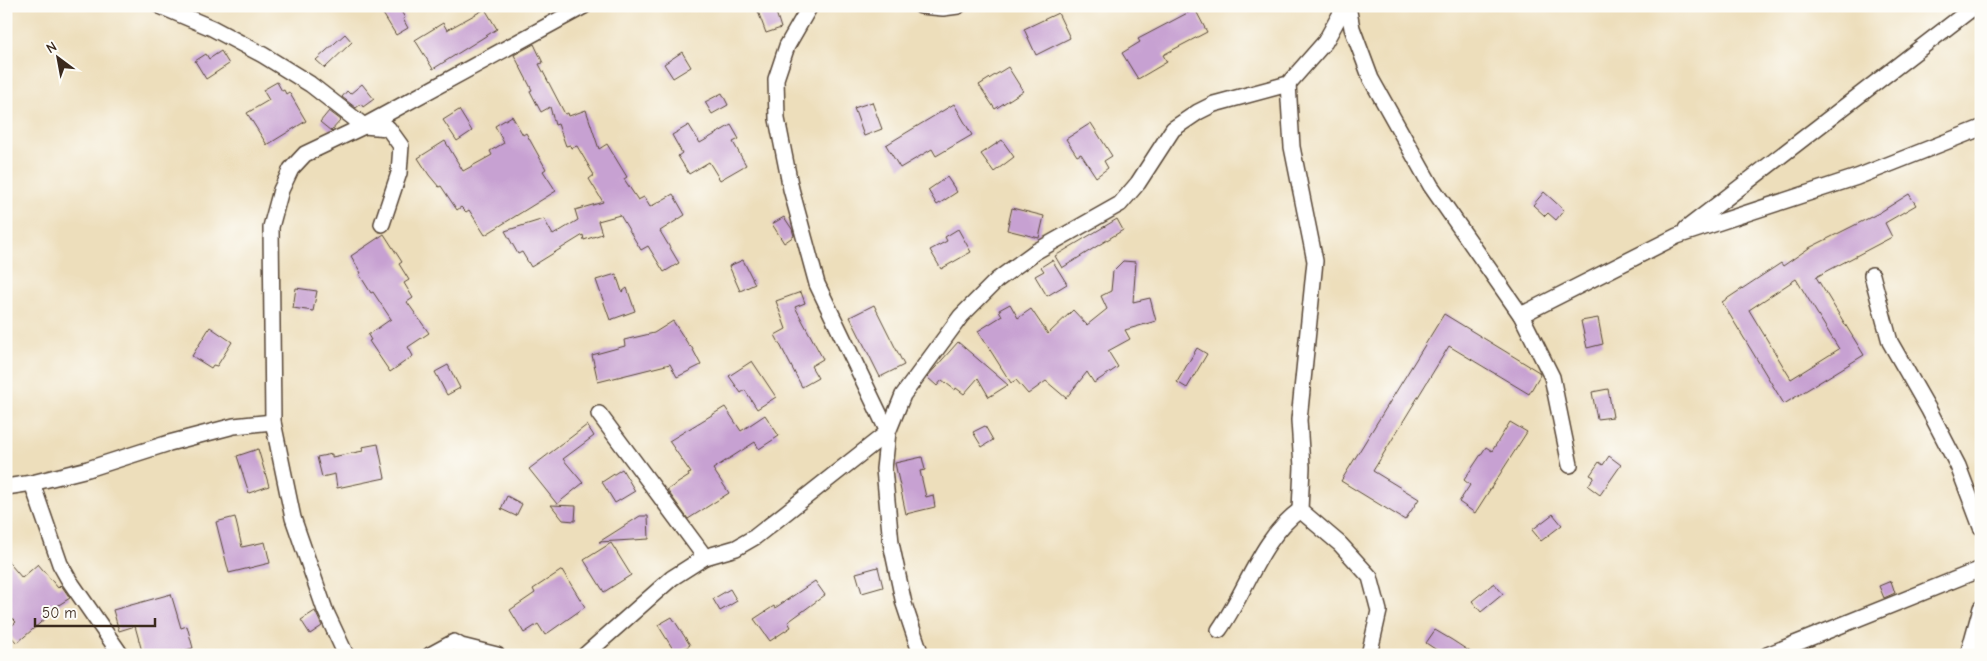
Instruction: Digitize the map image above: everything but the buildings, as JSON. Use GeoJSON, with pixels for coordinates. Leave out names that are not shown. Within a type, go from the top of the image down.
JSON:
{"type":"FeatureCollection","features":[{"type":"Feature","properties":{"kind":"street"},"geometry":{"type":"LineString","coordinates":[[160,6],[212,28],[255,50],[310,84],[364,126],[388,128],[401,146],[399,173],[382,224]]}},
{"type":"Feature","properties":{"kind":"street"},"geometry":{"type":"LineString","coordinates":[[346,655],[325,610],[293,518],[273,422],[270,227],[275,206],[292,169],[305,154],[364,126],[584,6]]}},
{"type":"Feature","properties":{"kind":"street"},"geometry":{"type":"LineString","coordinates":[[810,6],[787,46],[776,79],[777,119],[791,189],[817,284],[888,432]]}},
{"type":"Feature","properties":{"kind":"street"},"geometry":{"type":"LineString","coordinates":[[921,6],[943,8],[958,6]]}},
{"type":"Feature","properties":{"kind":"street"},"geometry":{"type":"LineString","coordinates":[[921,655],[904,604],[891,544],[884,469],[888,432],[903,395],[961,316],[997,280],[1035,252],[1120,204],[1138,183],[1173,130],[1198,112],[1214,104],[1288,84],[1325,42],[1347,6]]}},
{"type":"Feature","properties":{"kind":"street"},"geometry":{"type":"LineString","coordinates":[[1347,6],[1352,28],[1371,79],[1432,186],[1521,315],[1552,377],[1570,464]]}},
{"type":"Feature","properties":{"kind":"street"},"geometry":{"type":"LineString","coordinates":[[1677,236],[1976,6]]}},
{"type":"Feature","properties":{"kind":"street"},"geometry":{"type":"LineString","coordinates":[[1288,84],[1292,147],[1315,262],[1299,420],[1302,467],[1300,510]]}},
{"type":"Feature","properties":{"kind":"street"},"geometry":{"type":"LineString","coordinates":[[1521,315],[1677,236],[1857,177],[1981,128]]}},
{"type":"Feature","properties":{"kind":"street"},"geometry":{"type":"LineString","coordinates":[[1872,275],[1890,342],[1958,466],[1981,527]]}},
{"type":"Feature","properties":{"kind":"street"},"geometry":{"type":"LineString","coordinates":[[599,414],[705,557]]}},
{"type":"Feature","properties":{"kind":"street"},"geometry":{"type":"LineString","coordinates":[[6,487],[88,470],[168,443],[234,426],[273,422]]}},
{"type":"Feature","properties":{"kind":"street"},"geometry":{"type":"LineString","coordinates":[[585,655],[672,578],[705,557],[736,548],[755,538],[888,432]]}},
{"type":"Feature","properties":{"kind":"street"},"geometry":{"type":"LineString","coordinates":[[32,483],[60,564],[121,655]]}},
{"type":"Feature","properties":{"kind":"street"},"geometry":{"type":"LineString","coordinates":[[1219,630],[1233,610],[1260,556],[1287,519],[1300,510]]}},
{"type":"Feature","properties":{"kind":"street"},"geometry":{"type":"LineString","coordinates":[[1300,510],[1340,544],[1370,577],[1379,611],[1369,655]]}},
{"type":"Feature","properties":{"kind":"street"},"geometry":{"type":"LineString","coordinates":[[1767,655],[1981,569]]}},
{"type":"Feature","properties":{"kind":"street"},"geometry":{"type":"LineString","coordinates":[[1968,655],[1981,608]]}},
{"type":"Feature","properties":{"kind":"street"},"geometry":{"type":"LineString","coordinates":[[430,655],[454,642],[464,650],[497,655]]}}]}
